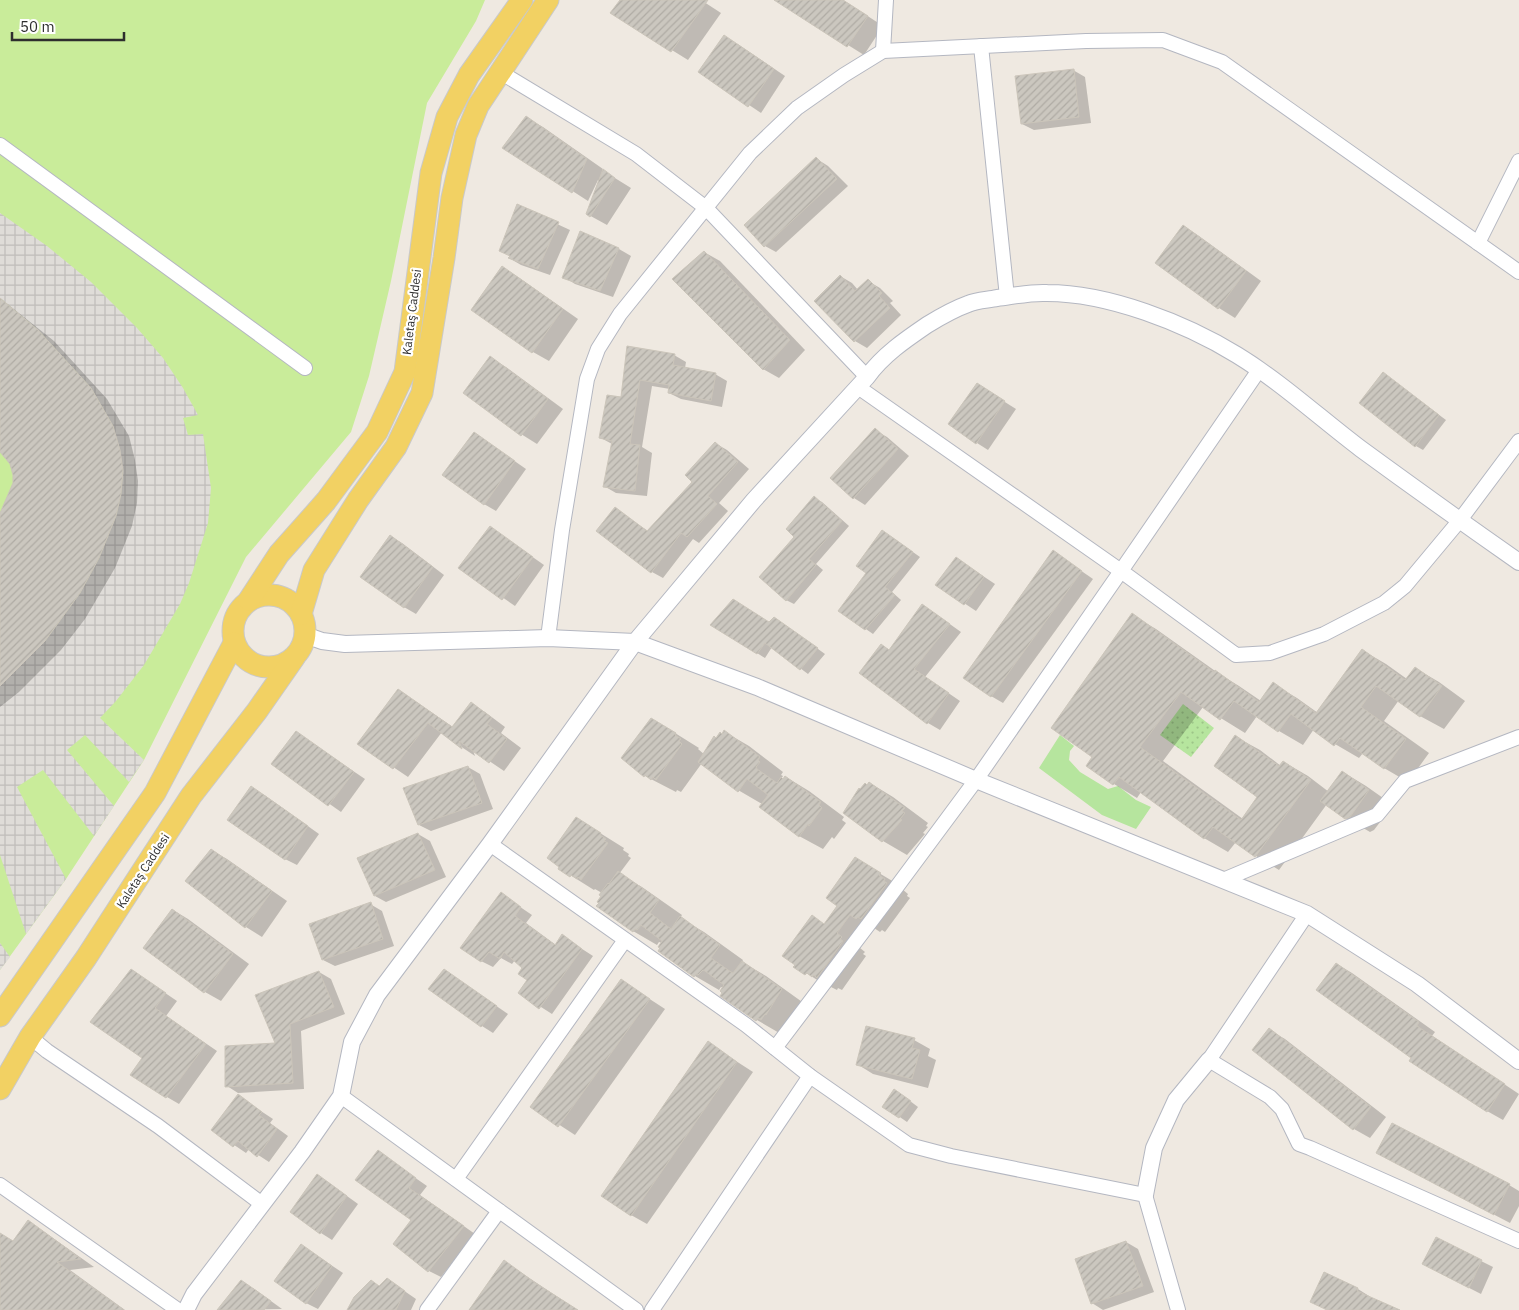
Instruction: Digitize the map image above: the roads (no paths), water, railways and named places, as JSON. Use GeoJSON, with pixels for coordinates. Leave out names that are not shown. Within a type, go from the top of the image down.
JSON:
{"type":"FeatureCollection","features":[{"type":"Feature","properties":{"kind":"main road","name":"Kaletaş Caddesi"},"geometry":{"type":"LineString","coordinates":[[301,614],[314,570],[358,500],[396,447],[422,393],[452,198],[466,135],[478,106],[548,0]]}},
{"type":"Feature","properties":{"kind":"main road","name":"Kaletaş Caddesi"},"geometry":{"type":"LineString","coordinates":[[249,600],[279,554],[326,501],[377,432],[405,372],[430,173],[447,117],[469,75],[517,2]]}},
{"type":"Feature","properties":{"kind":"main road"},"geometry":{"type":"LineString","coordinates":[[272,594],[284,597],[294,604],[301,614],[306,627],[300,651],[294,658],[283,665],[272,668],[249,662],[240,654],[234,643],[232,631],[234,619],[240,608],[249,600],[272,594]]}},
{"type":"Feature","properties":{"kind":"main road"},"geometry":{"type":"LineString","coordinates":[[0,1016],[155,793],[234,643]]}},
{"type":"Feature","properties":{"kind":"main road","name":"Kaletaş Caddesi"},"geometry":{"type":"LineString","coordinates":[[0,1089],[30,1038],[86,958],[191,796],[257,711],[294,658]]}},
{"type":"Feature","properties":{"kind":"street"},"geometry":{"type":"LineString","coordinates":[[883,51],[886,0]]}},
{"type":"Feature","properties":{"kind":"street"},"geometry":{"type":"LineString","coordinates":[[548,638],[562,530],[587,379],[598,349],[620,314],[750,153],[797,108],[844,75],[883,51],[1162,40],[1222,62],[1519,272]]}},
{"type":"Feature","properties":{"kind":"street"},"geometry":{"type":"LineString","coordinates":[[981,46],[1007,297]]}},
{"type":"Feature","properties":{"kind":"street"},"geometry":{"type":"LineString","coordinates":[[500,72],[636,154],[706,208],[862,382],[1236,655],[1270,653],[1324,634],[1384,602],[1404,586],[1460,520],[1519,441]]}},
{"type":"Feature","properties":{"kind":"street"},"geometry":{"type":"LineString","coordinates":[[0,145],[305,368]]}},
{"type":"Feature","properties":{"kind":"street"},"geometry":{"type":"LineString","coordinates":[[1478,242],[1519,160]]}},
{"type":"Feature","properties":{"kind":"street"},"geometry":{"type":"LineString","coordinates":[[186,1310],[194,1294],[341,1096],[352,1042],[377,995],[490,844],[636,642],[754,500],[862,382],[876,364],[902,343],[939,318],[969,303],[1046,292],[1084,296],[1120,304],[1198,333],[1259,370],[1361,448],[1519,562]]}},
{"type":"Feature","properties":{"kind":"street"},"geometry":{"type":"LineString","coordinates":[[775,1048],[976,780],[1259,370]]}},
{"type":"Feature","properties":{"kind":"street"},"geometry":{"type":"LineString","coordinates":[[305,635],[322,641],[345,644],[548,638],[636,642],[757,687],[976,780],[1307,914],[1417,984],[1519,1062]]}},
{"type":"Feature","properties":{"kind":"street"},"geometry":{"type":"LineString","coordinates":[[1223,880],[1377,815],[1405,781],[1519,737]]}},
{"type":"Feature","properties":{"kind":"street"},"geometry":{"type":"LineString","coordinates":[[490,844],[746,1025],[810,1076],[909,1146],[1145,1195]]}},
{"type":"Feature","properties":{"kind":"street"},"geometry":{"type":"LineString","coordinates":[[1178,1310],[1145,1195],[1154,1148],[1176,1100],[1209,1060],[1307,914]]}},
{"type":"Feature","properties":{"kind":"street"},"geometry":{"type":"LineString","coordinates":[[456,1179],[625,940]]}},
{"type":"Feature","properties":{"kind":"street"},"geometry":{"type":"LineString","coordinates":[[30,1038],[46,1051],[158,1126],[262,1204]]}},
{"type":"Feature","properties":{"kind":"street"},"geometry":{"type":"LineString","coordinates":[[1209,1060],[1270,1098],[1282,1109],[1299,1144],[1519,1240]]}},
{"type":"Feature","properties":{"kind":"street"},"geometry":{"type":"LineString","coordinates":[[652,1310],[810,1076]]}},
{"type":"Feature","properties":{"kind":"street"},"geometry":{"type":"LineString","coordinates":[[341,1096],[636,1310]]}},
{"type":"Feature","properties":{"kind":"street"},"geometry":{"type":"LineString","coordinates":[[0,1185],[178,1310]]}},
{"type":"Feature","properties":{"kind":"street"},"geometry":{"type":"LineString","coordinates":[[427,1310],[499,1211]]}}]}
